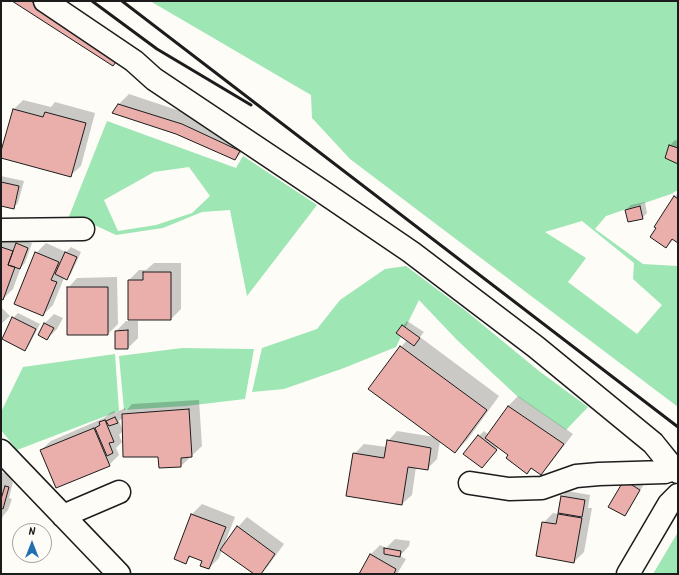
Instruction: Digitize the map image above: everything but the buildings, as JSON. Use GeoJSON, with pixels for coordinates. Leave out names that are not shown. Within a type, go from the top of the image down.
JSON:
{"type":"FeatureCollection","features":[{"type":"Feature","properties":{"kind":"street"},"geometry":{"type":"LineString","coordinates":[[45,1],[134,60],[154,79],[411,252],[536,347],[654,443],[676,470],[665,472],[576,476],[542,488],[508,489],[470,483]]}},
{"type":"Feature","properties":{"kind":"street"},"geometry":{"type":"LineString","coordinates":[[1,230],[83,229]]}},
{"type":"Feature","properties":{"kind":"street"},"geometry":{"type":"LineString","coordinates":[[1,451],[119,574]]}},
{"type":"Feature","properties":{"kind":"street"},"geometry":{"type":"LineString","coordinates":[[62,516],[119,492]]}},
{"type":"Feature","properties":{"kind":"street"},"geometry":{"type":"LineString","coordinates":[[628,574],[669,504],[678,495]]}},
{"type":"Feature","properties":{"kind":"green space"},"geometry":{"type":"Polygon","coordinates":[[[150,1],[678,1],[678,190],[671,194],[606,216],[595,229],[643,264],[678,266],[678,407],[350,159],[312,118],[311,95],[150,1]],[[582,221],[545,232],[586,258],[568,282],[637,334],[662,305],[633,279],[634,263],[582,221]]]}},
{"type":"Feature","properties":{"kind":"green space"},"geometry":{"type":"Polygon","coordinates":[[[107,121],[236,168],[243,156],[317,205],[247,296],[230,210],[202,212],[163,228],[116,235],[88,222],[68,219],[107,121]],[[189,167],[154,172],[104,200],[118,231],[156,225],[192,213],[210,196],[189,167]]]}},
{"type":"Feature","properties":{"kind":"green space"},"geometry":{"type":"Polygon","coordinates":[[[406,266],[466,311],[539,371],[588,407],[566,430],[517,396],[457,340],[419,300],[396,347],[344,368],[284,389],[252,392],[262,348],[317,329],[340,300],[385,269],[406,266]]]}},
{"type":"Feature","properties":{"kind":"green space"},"geometry":{"type":"Polygon","coordinates":[[[182,348],[254,349],[245,399],[186,406],[124,410],[119,356],[182,348]]]}},
{"type":"Feature","properties":{"kind":"green space"},"geometry":{"type":"Polygon","coordinates":[[[115,354],[119,411],[17,450],[1,430],[1,412],[23,367],[115,354]]]}},
{"type":"Feature","properties":{"kind":"green space"},"geometry":{"type":"Polygon","coordinates":[[[678,532],[678,574],[653,574],[678,532]]]}},
{"type":"Feature","properties":{"kind":"railway"},"geometry":{"type":"LineString","coordinates":[[92,1],[157,49],[251,105]]}},
{"type":"Feature","properties":{"kind":"railway"},"geometry":{"type":"LineString","coordinates":[[122,1],[678,427]]}}]}
